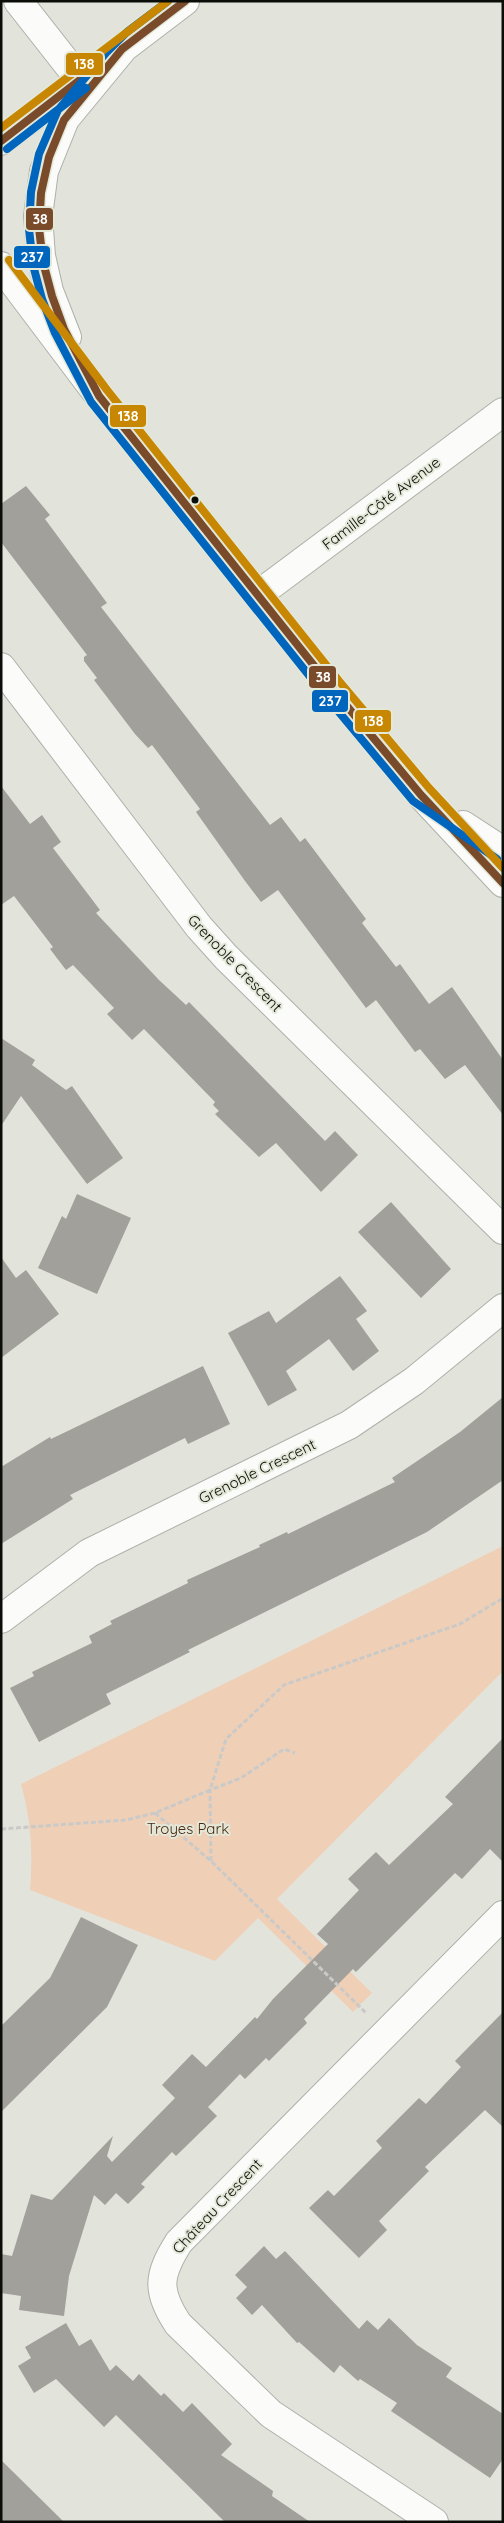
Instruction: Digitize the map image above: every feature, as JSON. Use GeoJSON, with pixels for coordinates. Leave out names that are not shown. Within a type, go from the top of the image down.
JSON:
{"type":"FeatureCollection","features":[{"type":"Feature","properties":{"kind":"street"},"geometry":{"type":"LineString","coordinates":[[18,1],[80,80]]}},
{"type":"Feature","properties":{"kind":"street"},"geometry":{"type":"LineString","coordinates":[[1,141],[185,1]]}},
{"type":"Feature","properties":{"kind":"street"},"geometry":{"type":"LineString","coordinates":[[99,396],[76,356],[49,291],[41,256],[38,216],[44,171],[65,119],[126,45]]}},
{"type":"Feature","properties":{"kind":"street"},"geometry":{"type":"LineString","coordinates":[[1,266],[99,396],[259,594],[331,687],[421,795],[503,883]]}},
{"type":"Feature","properties":{"kind":"street","name":"Famille-Côté Avenue"},"geometry":{"type":"LineString","coordinates":[[259,594],[503,412]]}},
{"type":"Feature","properties":{"kind":"street","name":"Grenoble Crescent"},"geometry":{"type":"LineString","coordinates":[[1,667],[199,927],[240,971],[503,1230]]}},
{"type":"Feature","properties":{"kind":"street"},"geometry":{"type":"LineString","coordinates":[[421,795],[503,851]]}},
{"type":"Feature","properties":{"kind":"street","name":"Grenoble Crescent"},"geometry":{"type":"LineString","coordinates":[[1,1619],[89,1553],[349,1425],[414,1381],[503,1308]]}},
{"type":"Feature","properties":{"kind":"street","name":"Château Crescent"},"geometry":{"type":"LineString","coordinates":[[434,2522],[271,2414],[178,2324],[166,2307],[160,2285],[165,2263],[179,2242],[503,1915]]}},
{"type":"Feature","properties":{"kind":"path"},"geometry":{"type":"LineString","coordinates":[[211,1861],[210,1790],[226,1739],[284,1685],[460,1624],[503,1598]]}},
{"type":"Feature","properties":{"kind":"path"},"geometry":{"type":"LineString","coordinates":[[1,1829],[126,1820],[155,1813],[241,1778],[284,1750],[295,1753]]}},
{"type":"Feature","properties":{"kind":"path"},"geometry":{"type":"LineString","coordinates":[[155,1813],[211,1861],[386,2032]]}},
{"type":"Feature","properties":{"kind":"green space","name":"Troyes Park"},"geometry":{"type":"Polygon","coordinates":[[[503,1546],[503,1671],[277,1899],[372,1993],[353,2012],[258,1918],[215,1961],[30,1890],[30,1837],[21,1784],[503,1546]]]}},
{"type":"Feature","properties":{"kind":"building"},"geometry":{"type":"Polygon","coordinates":[[[26,486],[50,515],[45,519],[107,603],[101,607],[270,825],[281,817],[300,842],[305,838],[366,919],[362,923],[396,967],[400,964],[429,1004],[452,987],[503,1060],[503,1115],[465,1065],[445,1079],[420,1049],[415,1052],[376,1000],[366,1008],[278,890],[261,902],[245,881],[196,812],[200,809],[152,745],[148,748],[135,734],[94,680],[97,678],[84,661],[84,657],[87,655],[1,542],[1,504],[26,486]]]}},
{"type":"Feature","properties":{"kind":"building"},"geometry":{"type":"Polygon","coordinates":[[[1,786],[30,824],[42,815],[61,842],[53,848],[100,910],[96,913],[159,980],[186,1005],[189,1002],[325,1141],[335,1131],[358,1155],[321,1192],[276,1143],[259,1157],[215,1114],[219,1111],[213,1105],[215,1102],[144,1029],[132,1040],[107,1014],[114,1008],[73,965],[66,970],[50,949],[53,947],[14,896],[1,905],[1,786]]]}},
{"type":"Feature","properties":{"kind":"building"},"geometry":{"type":"Polygon","coordinates":[[[1,1038],[35,1060],[32,1065],[66,1090],[72,1086],[123,1158],[87,1184],[21,1096],[1,1126],[1,1038]]]}},
{"type":"Feature","properties":{"kind":"building"},"geometry":{"type":"Polygon","coordinates":[[[77,1194],[131,1218],[97,1294],[38,1268],[62,1216],[66,1219],[77,1194]]]}},
{"type":"Feature","properties":{"kind":"building"},"geometry":{"type":"Polygon","coordinates":[[[391,1202],[451,1269],[421,1298],[358,1232],[391,1202]]]}},
{"type":"Feature","properties":{"kind":"building"},"geometry":{"type":"Polygon","coordinates":[[[1,1257],[16,1278],[26,1270],[59,1314],[1,1358],[1,1257]]]}},
{"type":"Feature","properties":{"kind":"building"},"geometry":{"type":"Polygon","coordinates":[[[340,1276],[367,1311],[356,1319],[379,1351],[353,1371],[329,1339],[286,1371],[297,1390],[268,1406],[228,1333],[269,1311],[276,1323],[340,1276]]]}},
{"type":"Feature","properties":{"kind":"building"},"geometry":{"type":"Polygon","coordinates":[[[203,1366],[230,1424],[188,1444],[185,1438],[70,1495],[73,1499],[1,1544],[1,1467],[50,1437],[51,1439],[203,1366]]]}},
{"type":"Feature","properties":{"kind":"building"},"geometry":{"type":"Polygon","coordinates":[[[503,1397],[503,1480],[427,1532],[188,1650],[190,1652],[106,1694],[111,1704],[39,1742],[10,1688],[34,1676],[32,1672],[92,1643],[89,1636],[112,1624],[110,1621],[188,1583],[187,1580],[395,1482],[392,1478],[460,1432],[503,1397]]]}},
{"type":"Feature","properties":{"kind":"building"},"geometry":{"type":"Polygon","coordinates":[[[503,1738],[503,1862],[490,1849],[462,1879],[455,1873],[356,1972],[353,1969],[304,2019],[307,2023],[269,2061],[266,2058],[245,2079],[240,2074],[208,2107],[217,2116],[176,2156],[172,2152],[141,2184],[145,2187],[128,2204],[116,2193],[105,2205],[94,2195],[69,2276],[64,2316],[19,2310],[21,2296],[1,2293],[1,2254],[12,2256],[31,2194],[52,2200],[113,2136],[107,2156],[112,2162],[175,2098],[162,2085],[192,2054],[206,2067],[255,2017],[257,2019],[273,1999],[328,1944],[317,1934],[359,1890],[348,1879],[376,1852],[389,1865],[453,1804],[445,1797],[503,1738]]]}},
{"type":"Feature","properties":{"kind":"building"},"geometry":{"type":"Polygon","coordinates":[[[81,1917],[138,1945],[107,2007],[1,2112],[1,2026],[50,1978],[81,1917]]]}},
{"type":"Feature","properties":{"kind":"building"},"geometry":{"type":"Polygon","coordinates":[[[503,2012],[503,2127],[485,2110],[425,2167],[429,2171],[379,2221],[387,2230],[359,2258],[309,2208],[328,2190],[334,2196],[382,2148],[376,2141],[419,2098],[426,2104],[461,2067],[455,2061],[503,2012]]]}},
{"type":"Feature","properties":{"kind":"building"},"geometry":{"type":"Polygon","coordinates":[[[264,2246],[276,2259],[285,2251],[359,2329],[367,2320],[378,2330],[389,2318],[417,2345],[452,2368],[446,2377],[503,2414],[503,2459],[490,2478],[391,2411],[397,2403],[360,2379],[358,2381],[340,2365],[334,2373],[299,2342],[297,2343],[262,2305],[252,2315],[236,2298],[247,2287],[235,2275],[264,2246]]]}},
{"type":"Feature","properties":{"kind":"building"},"geometry":{"type":"Polygon","coordinates":[[[66,2323],[79,2346],[91,2339],[110,2371],[116,2365],[133,2381],[139,2374],[161,2396],[164,2393],[183,2412],[192,2403],[232,2444],[221,2455],[273,2491],[272,2496],[310,2522],[225,2522],[116,2415],[104,2427],[56,2379],[34,2393],[18,2366],[31,2358],[25,2347],[66,2323]]]}},
{"type":"Feature","properties":{"kind":"building"},"geometry":{"type":"Polygon","coordinates":[[[1,2460],[64,2522],[1,2522],[1,2460]]]}},
{"type":"Feature","properties":{"kind":"transit line","name":"237"},"geometry":{"type":"LineString","coordinates":[[168,1],[127,32],[106,53],[58,110],[39,154],[31,192],[29,229],[33,265],[42,299],[55,333],[91,402],[323,693],[413,801],[497,859]]}},
{"type":"Feature","properties":{"kind":"transit line","name":"138"},"geometry":{"type":"LineString","coordinates":[[1,128],[168,1]]}},
{"type":"Feature","properties":{"kind":"transit line","name":"38"},"geometry":{"type":"LineString","coordinates":[[185,1],[122,49],[64,120],[49,157],[41,193],[39,228],[43,262],[52,296],[64,329],[99,396],[331,687],[421,795],[503,883]]}},
{"type":"Feature","properties":{"kind":"transit line","name":"38"},"geometry":{"type":"LineString","coordinates":[[1,141],[80,80]]}},
{"type":"Feature","properties":{"kind":"transit line","name":"237"},"geometry":{"type":"LineString","coordinates":[[7,149],[86,88]]}},
{"type":"Feature","properties":{"kind":"transit line","name":"138"},"geometry":{"type":"LineString","coordinates":[[9,260],[107,390],[339,681],[429,788],[503,868]]}}]}
